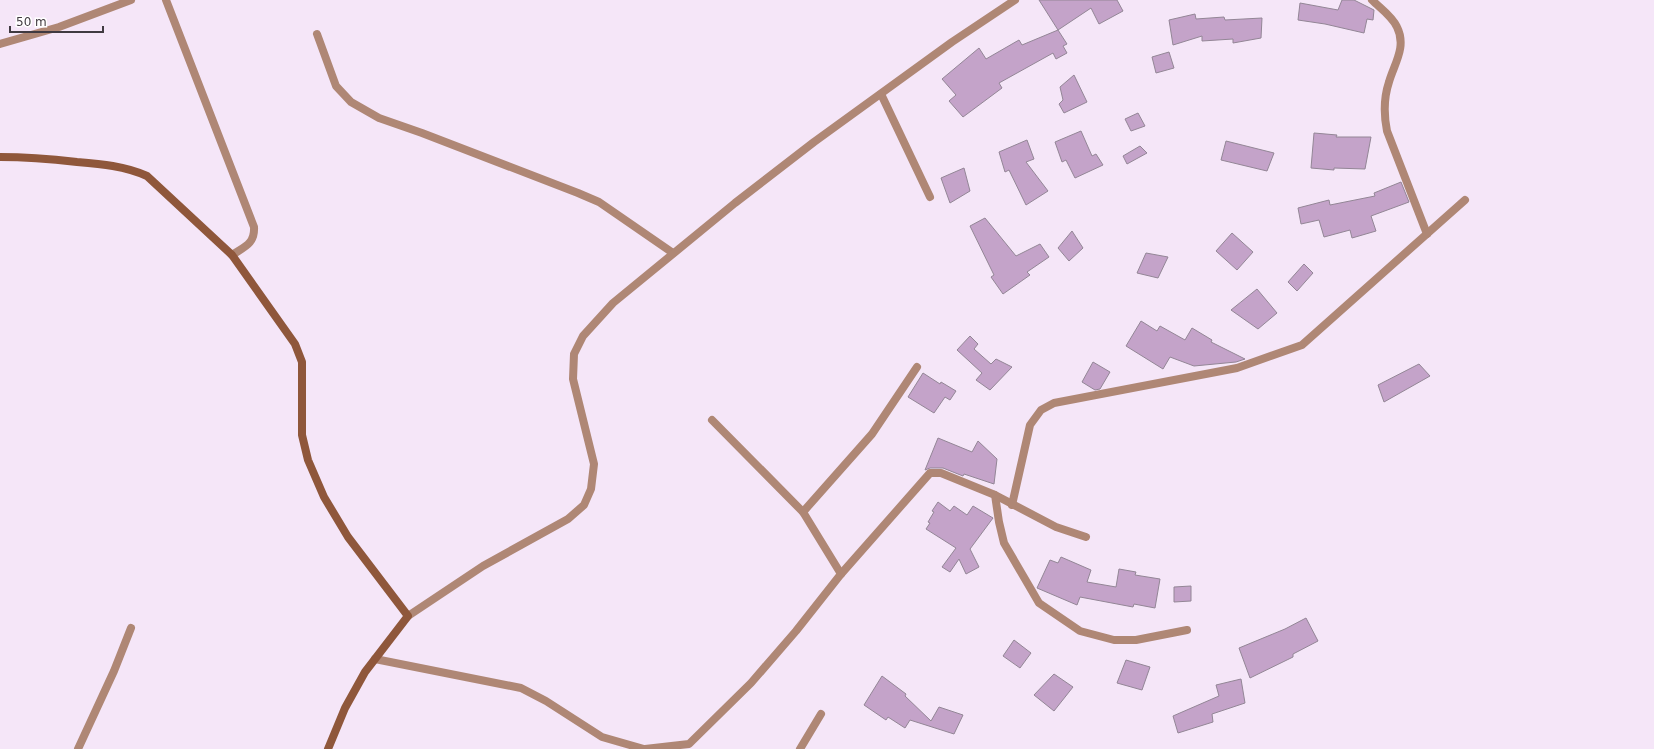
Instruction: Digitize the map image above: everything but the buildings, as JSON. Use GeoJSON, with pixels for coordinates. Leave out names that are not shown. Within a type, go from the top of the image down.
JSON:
{"type":"FeatureCollection","features":[{"type":"Feature","properties":{"kind":"street"},"geometry":{"type":"LineString","coordinates":[[0,44],[58,27],[131,0]]}},
{"type":"Feature","properties":{"kind":"street"},"geometry":{"type":"LineString","coordinates":[[166,0],[254,227],[254,236],[250,243],[232,256]]}},
{"type":"Feature","properties":{"kind":"street"},"geometry":{"type":"LineString","coordinates":[[328,749],[345,708],[365,672],[408,616],[483,566],[568,519],[584,505],[591,489],[594,464],[573,379],[574,354],[584,336],[613,303],[673,253],[814,142],[952,42],[1015,0]]}},
{"type":"Feature","properties":{"kind":"street"},"geometry":{"type":"LineString","coordinates":[[1372,0],[1390,17],[1397,27],[1401,41],[1400,51],[1388,83],[1385,121],[1394,149],[1427,234]]}},
{"type":"Feature","properties":{"kind":"street"},"geometry":{"type":"LineString","coordinates":[[317,34],[336,86],[351,102],[379,118],[599,202],[673,253]]}},
{"type":"Feature","properties":{"kind":"street"},"geometry":{"type":"LineString","coordinates":[[881,94],[930,197]]}},
{"type":"Feature","properties":{"kind":"street"},"geometry":{"type":"LineString","coordinates":[[0,157],[29,157],[110,165],[134,170],[147,176],[232,256],[291,338],[302,362],[302,435],[308,460],[324,497],[348,537],[408,616]]}},
{"type":"Feature","properties":{"kind":"street"},"geometry":{"type":"LineString","coordinates":[[1012,505],[1030,425],[1041,410],[1054,403],[1237,368],[1302,345],[1465,200]]}},
{"type":"Feature","properties":{"kind":"street"},"geometry":{"type":"LineString","coordinates":[[803,512],[872,434],[917,367]]}},
{"type":"Feature","properties":{"kind":"street"},"geometry":{"type":"LineString","coordinates":[[712,420],[803,512],[841,574]]}},
{"type":"Feature","properties":{"kind":"street"},"geometry":{"type":"LineString","coordinates":[[375,659],[521,688],[546,701],[602,737],[645,749],[692,746],[751,683],[796,631],[841,574],[930,473],[941,473],[995,495],[1056,527],[1086,537]]}},
{"type":"Feature","properties":{"kind":"street"},"geometry":{"type":"LineString","coordinates":[[995,495],[1004,543],[1039,604],[1080,631],[1114,640],[1136,640],[1187,630]]}},
{"type":"Feature","properties":{"kind":"street"},"geometry":{"type":"LineString","coordinates":[[78,749],[114,671],[131,628]]}},
{"type":"Feature","properties":{"kind":"street"},"geometry":{"type":"LineString","coordinates":[[800,749],[821,714]]}}]}
